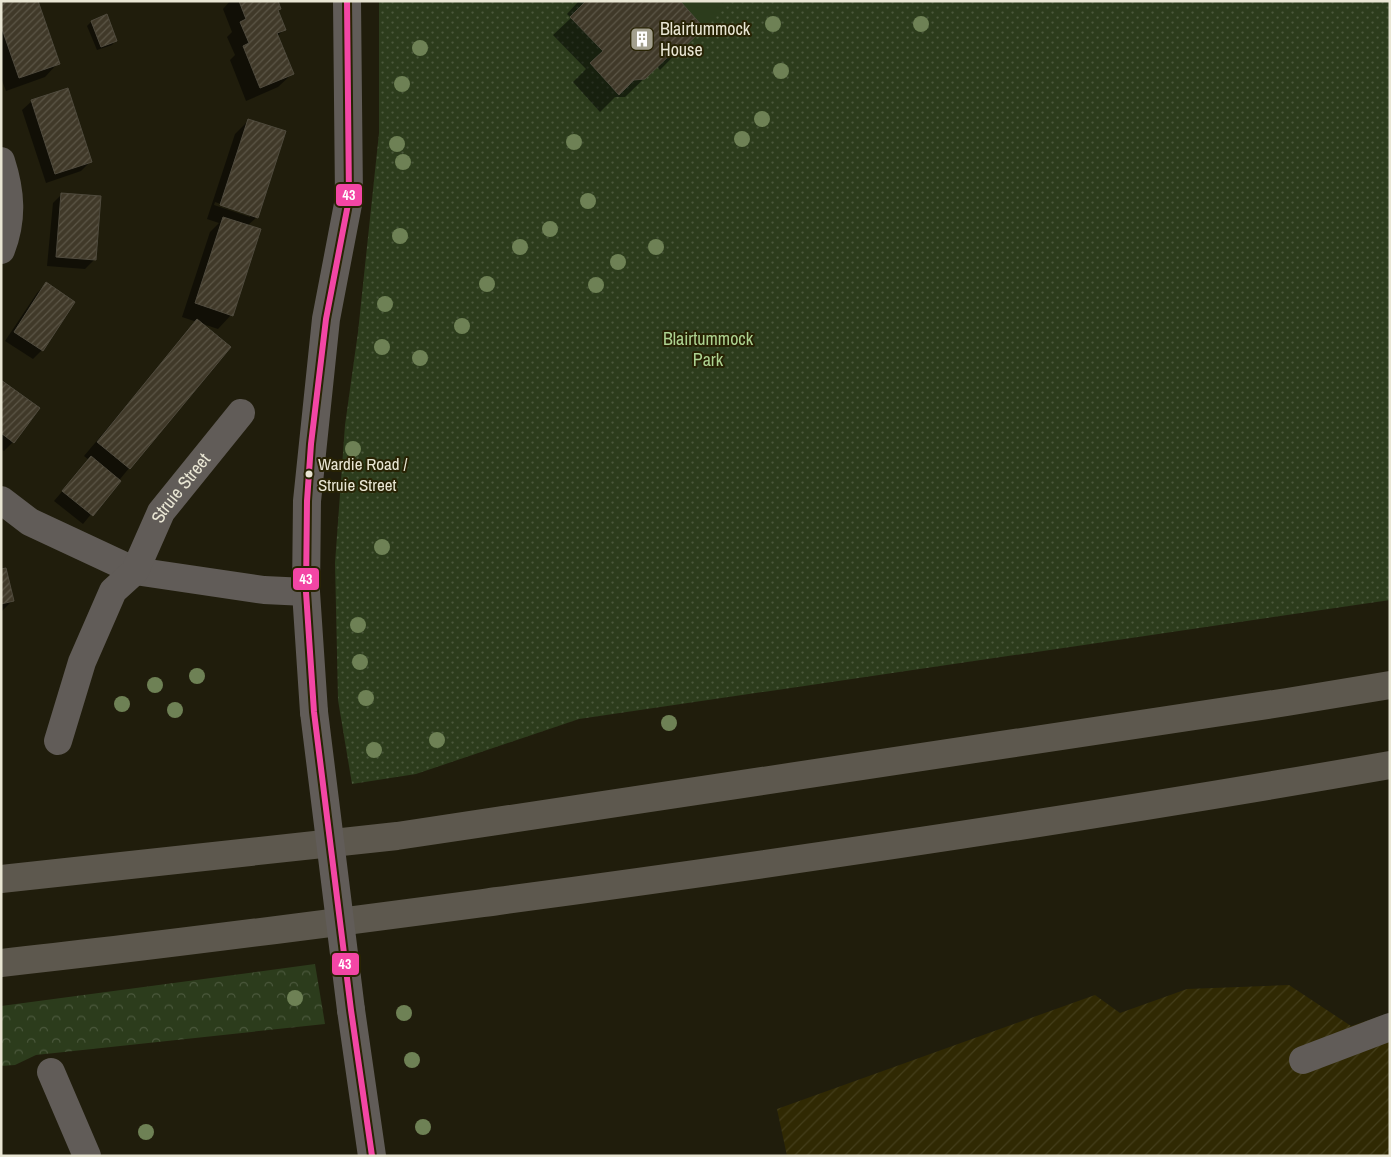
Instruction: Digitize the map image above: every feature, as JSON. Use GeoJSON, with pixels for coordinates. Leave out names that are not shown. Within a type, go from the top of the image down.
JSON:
{"type":"FeatureCollection","features":[{"type":"Feature","properties":{"kind":"highway"},"geometry":{"type":"LineString","coordinates":[[1,879],[397,836],[1390,685]]}},
{"type":"Feature","properties":{"kind":"highway"},"geometry":{"type":"LineString","coordinates":[[1,963],[181,943],[780,862],[1264,787],[1390,765]]}},
{"type":"Feature","properties":{"kind":"street"},"geometry":{"type":"LineString","coordinates":[[347,1],[349,199],[326,319],[311,444],[307,510],[306,592],[314,712],[351,1010],[372,1156]]}},
{"type":"Feature","properties":{"kind":"street"},"geometry":{"type":"LineString","coordinates":[[1,161],[7,180],[10,206],[9,230],[1,250]]}},
{"type":"Feature","properties":{"kind":"street","name":"Struie Street"},"geometry":{"type":"LineString","coordinates":[[58,741],[72,690],[99,620],[113,592],[135,571],[161,512],[241,413]]}},
{"type":"Feature","properties":{"kind":"street"},"geometry":{"type":"LineString","coordinates":[[1,500],[30,522],[135,571],[264,590],[306,592]]}},
{"type":"Feature","properties":{"kind":"street"},"geometry":{"type":"LineString","coordinates":[[1303,1060],[1390,1027]]}},
{"type":"Feature","properties":{"kind":"street"},"geometry":{"type":"LineString","coordinates":[[51,1072],[87,1156]]}},
{"type":"Feature","properties":{"kind":"shaded area"},"geometry":{"type":"Polygon","coordinates":[[[1289,985],[1351,1026],[1390,1013],[1390,1156],[787,1156],[777,1109],[1095,995],[1120,1013],[1187,989],[1289,985]]]}},
{"type":"Feature","properties":{"kind":"green space","name":"Blairtummock Park"},"geometry":{"type":"Polygon","coordinates":[[[379,1],[1390,1],[1390,600],[579,719],[416,774],[352,784],[338,700],[335,563],[345,425],[358,332],[379,133],[379,1]]]}},
{"type":"Feature","properties":{"kind":"green space"},"geometry":{"type":"Polygon","coordinates":[[[680,1],[732,1],[704,27],[680,1]]]}},
{"type":"Feature","properties":{"kind":"green space"},"geometry":{"type":"Polygon","coordinates":[[[315,964],[325,1024],[36,1055],[15,1065],[1,1066],[1,1006],[315,964]]]}},
{"type":"Feature","properties":{"kind":"building"},"geometry":{"type":"Polygon","coordinates":[[[1,1],[38,1],[60,64],[19,78],[1,26],[1,1]]]}},
{"type":"Feature","properties":{"kind":"building"},"geometry":{"type":"Polygon","coordinates":[[[239,1],[278,1],[281,9],[278,10],[286,30],[277,33],[294,74],[260,88],[243,46],[249,43],[240,22],[246,19],[239,1]]]}},
{"type":"Feature","properties":{"kind":"building","name":"Blairtummock House"},"geometry":{"type":"Polygon","coordinates":[[[586,1],[680,1],[704,28],[678,53],[675,50],[645,79],[634,80],[619,95],[590,63],[603,51],[570,17],[586,1]]]}},
{"type":"Feature","properties":{"kind":"building"},"geometry":{"type":"Polygon","coordinates":[[[107,14],[117,41],[101,47],[91,21],[107,14]]]}},
{"type":"Feature","properties":{"kind":"building"},"geometry":{"type":"Polygon","coordinates":[[[68,88],[92,162],[55,174],[31,100],[68,88]]]}},
{"type":"Feature","properties":{"kind":"building"},"geometry":{"type":"Polygon","coordinates":[[[248,119],[286,131],[258,218],[220,205],[248,119]]]}},
{"type":"Feature","properties":{"kind":"building"},"geometry":{"type":"Polygon","coordinates":[[[61,193],[101,196],[96,260],[56,257],[61,193]]]}},
{"type":"Feature","properties":{"kind":"building"},"geometry":{"type":"Polygon","coordinates":[[[223,217],[261,229],[233,316],[195,303],[223,217]]]}},
{"type":"Feature","properties":{"kind":"building"},"geometry":{"type":"Polygon","coordinates":[[[46,282],[75,302],[43,351],[14,332],[46,282]]]}},
{"type":"Feature","properties":{"kind":"building"},"geometry":{"type":"Polygon","coordinates":[[[197,319],[231,347],[130,469],[97,442],[197,319]]]}},
{"type":"Feature","properties":{"kind":"building"},"geometry":{"type":"Polygon","coordinates":[[[1,380],[40,408],[14,443],[1,433],[1,380]]]}},
{"type":"Feature","properties":{"kind":"building"},"geometry":{"type":"Polygon","coordinates":[[[91,456],[121,481],[93,516],[62,491],[91,456]]]}},
{"type":"Feature","properties":{"kind":"building"},"geometry":{"type":"Polygon","coordinates":[[[6,568],[14,601],[1,604],[1,569],[6,568]]]}},
{"type":"Feature","properties":{"kind":"transit line","name":"43"},"geometry":{"type":"LineString","coordinates":[[347,1],[349,199],[326,319],[311,444],[307,501],[306,592],[314,712],[351,1010],[372,1156]]}},
{"type":"Feature","properties":{"kind":"place","name":"Blairtummock House"},"geometry":{"type":"Point","coordinates":[642,39]}},
{"type":"Feature","properties":{"kind":"place","name":"Wardie Road / Struie Street"},"geometry":{"type":"Point","coordinates":[309,474]}}]}
